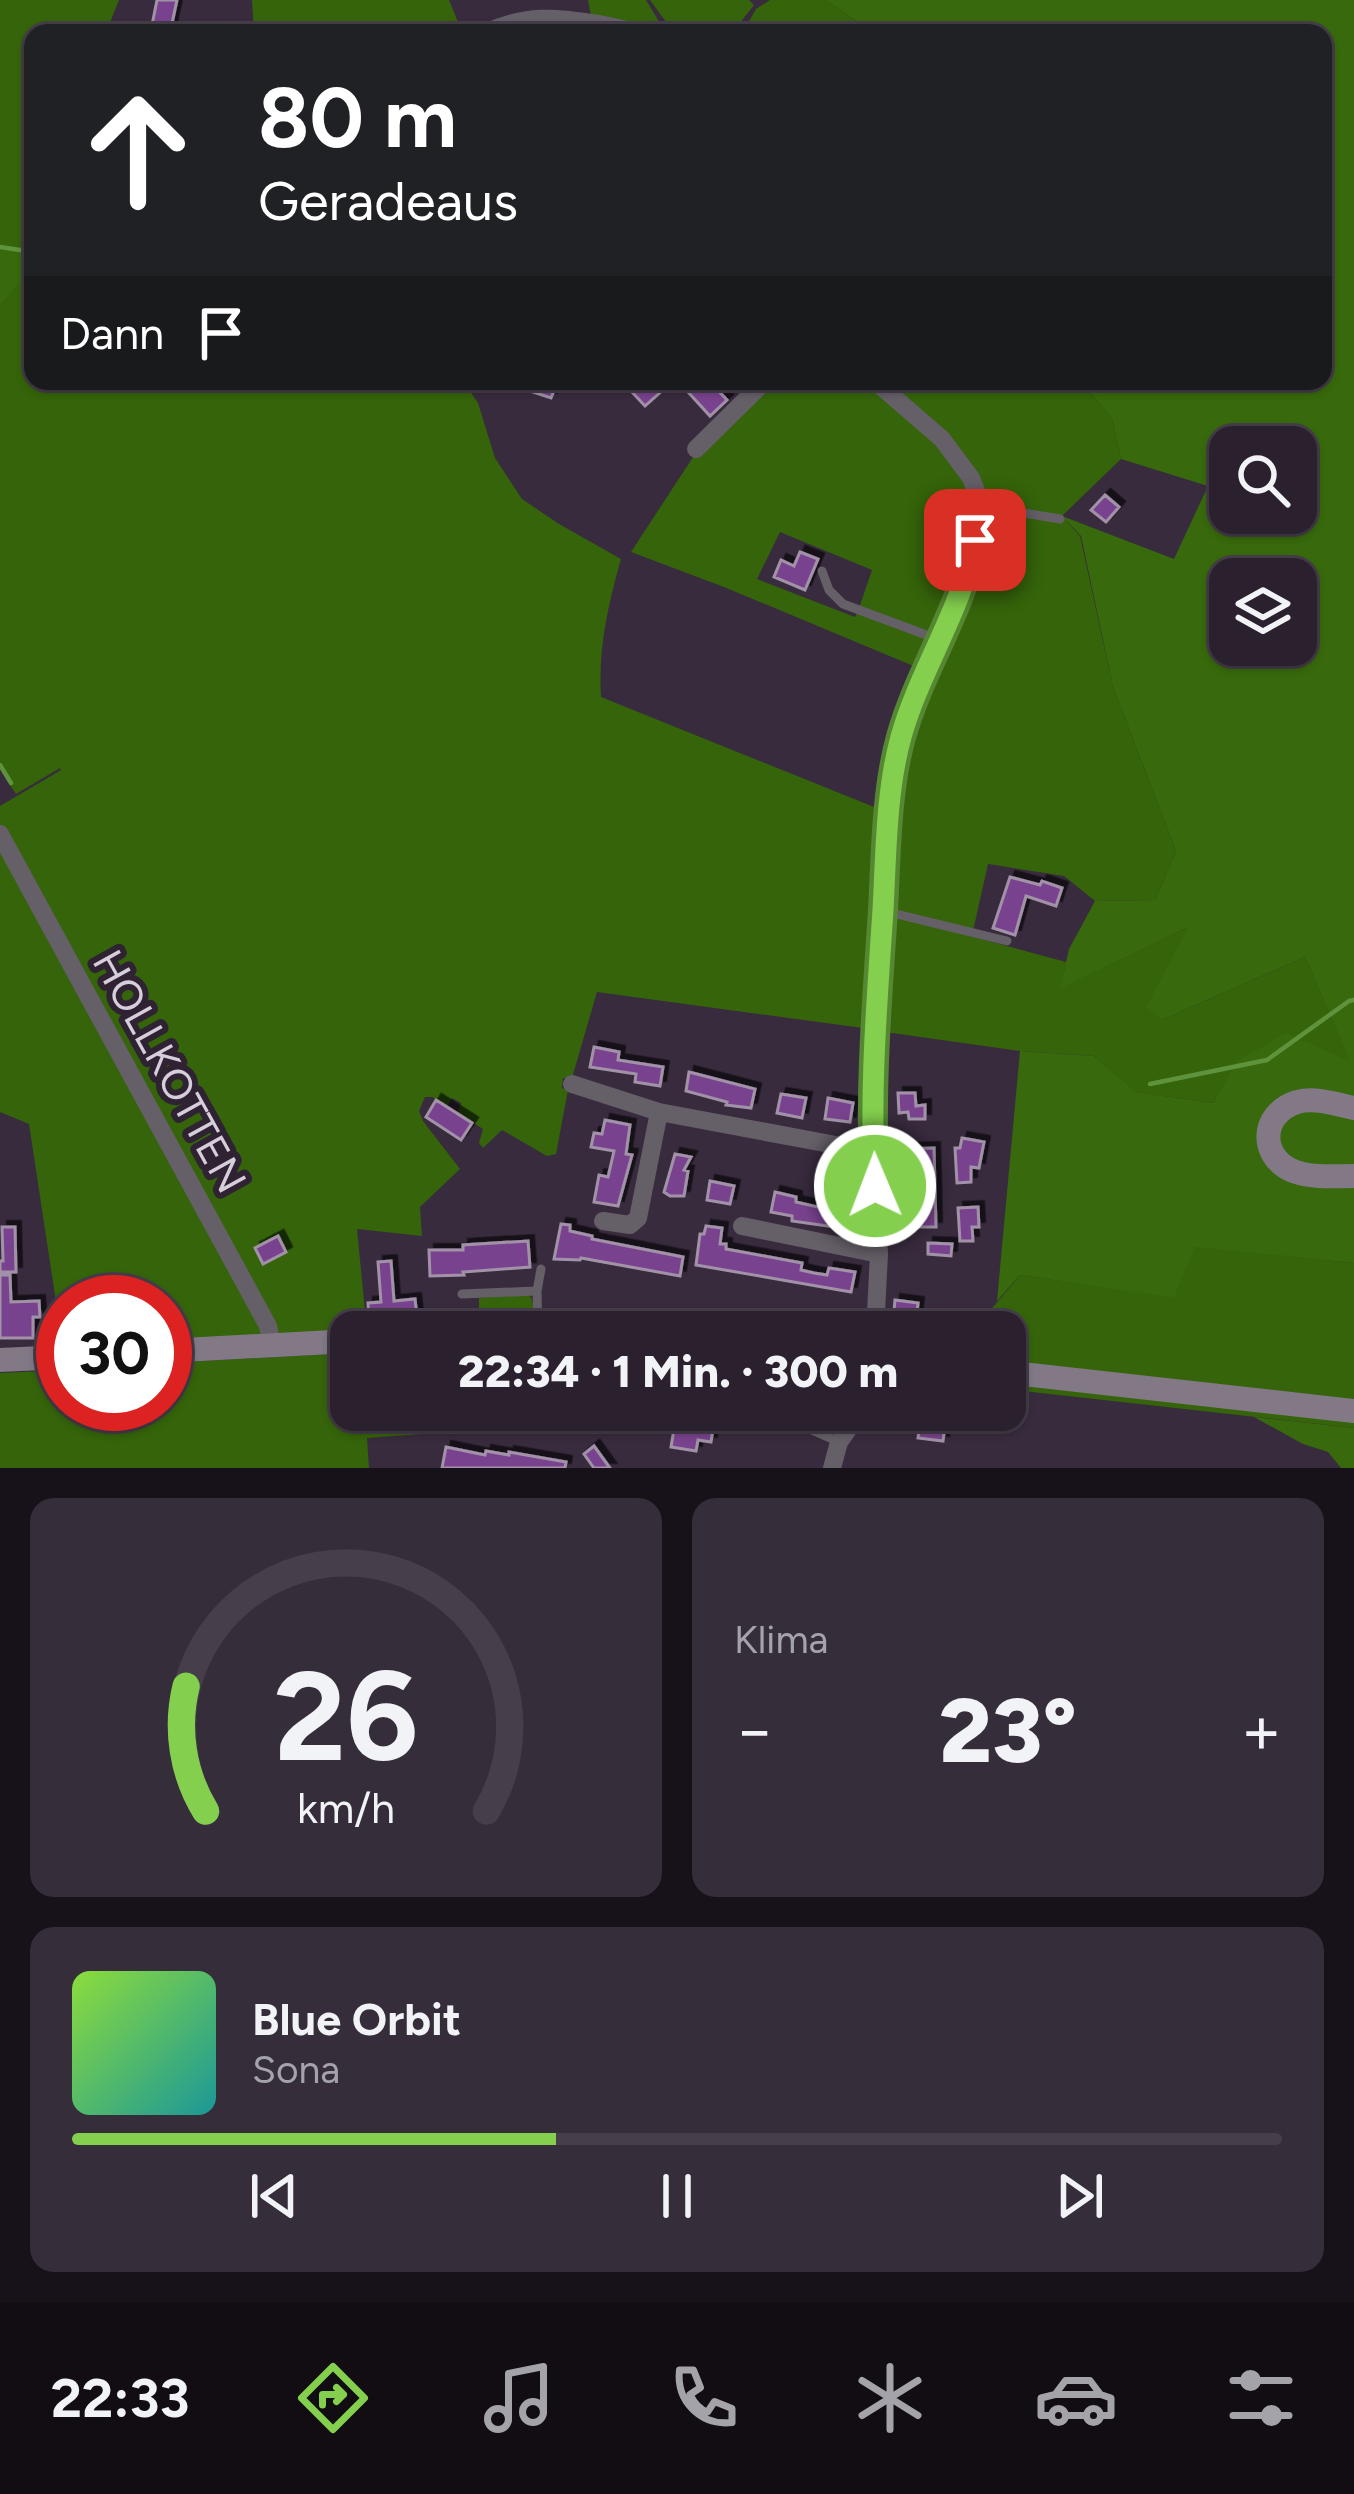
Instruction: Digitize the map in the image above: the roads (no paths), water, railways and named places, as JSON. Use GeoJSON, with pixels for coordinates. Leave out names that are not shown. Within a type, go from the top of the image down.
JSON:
{"type":"FeatureCollection","features":[{"type":"Feature","properties":{"kind":"main road"},"geometry":{"type":"LineString","coordinates":[[1354,1108],[1319,1100],[1299,1102],[1277,1114],[1268,1132],[1268,1146],[1276,1158],[1295,1172],[1354,1176]]}},
{"type":"Feature","properties":{"kind":"main road"},"geometry":{"type":"LineString","coordinates":[[192,1350],[330,1342]]}},
{"type":"Feature","properties":{"kind":"main road"},"geometry":{"type":"LineString","coordinates":[[0,1360],[36,1358]]}},
{"type":"Feature","properties":{"kind":"main road"},"geometry":{"type":"LineString","coordinates":[[1026,1374],[1354,1411]]}},
{"type":"Feature","properties":{"kind":"street"},"geometry":{"type":"LineString","coordinates":[[504,24],[541,17],[593,24]]}},
{"type":"Feature","properties":{"kind":"street"},"geometry":{"type":"LineString","coordinates":[[696,449],[756,390]]}},
{"type":"Feature","properties":{"kind":"street"},"geometry":{"type":"LineString","coordinates":[[876,1311],[879,1254],[873,1151],[889,811],[901,737],[968,574],[982,506],[971,478],[942,439],[885,390]]}},
{"type":"Feature","properties":{"kind":"street","name":"HOLLKOTTEN"},"geometry":{"type":"LineString","coordinates":[[0,833],[268,1326],[272,1346]]}},
{"type":"Feature","properties":{"kind":"street"},"geometry":{"type":"LineString","coordinates":[[572,1084],[659,1112],[873,1151]]}},
{"type":"Feature","properties":{"kind":"street"},"geometry":{"type":"LineString","coordinates":[[603,1221],[624,1226],[638,1218],[659,1112]]}},
{"type":"Feature","properties":{"kind":"street"},"geometry":{"type":"LineString","coordinates":[[742,1226],[879,1254]]}},
{"type":"Feature","properties":{"kind":"street"},"geometry":{"type":"LineString","coordinates":[[832,1468],[847,1431]]}},
{"type":"Feature","properties":{"kind":"lane"},"geometry":{"type":"LineString","coordinates":[[982,506],[1060,519]]}},
{"type":"Feature","properties":{"kind":"lane"},"geometry":{"type":"LineString","coordinates":[[822,572],[829,590],[843,604],[940,640]]}},
{"type":"Feature","properties":{"kind":"lane"},"geometry":{"type":"LineString","coordinates":[[883,910],[1006,941]]}},
{"type":"Feature","properties":{"kind":"lane"},"geometry":{"type":"LineString","coordinates":[[537,1311],[541,1269]]}},
{"type":"Feature","properties":{"kind":"lane"},"geometry":{"type":"LineString","coordinates":[[462,1294],[537,1292]]}},
{"type":"Feature","properties":{"kind":"lane"},"geometry":{"type":"LineString","coordinates":[[814,1431],[839,1442]]}},
{"type":"Feature","properties":{"kind":"waterway"},"geometry":{"type":"LineString","coordinates":[[0,247],[24,251]]}},
{"type":"Feature","properties":{"kind":"waterway"},"geometry":{"type":"LineString","coordinates":[[0,765],[11,783]]}},
{"type":"Feature","properties":{"kind":"waterway"},"geometry":{"type":"LineString","coordinates":[[1150,1084],[1267,1060],[1354,1000]]}}]}
